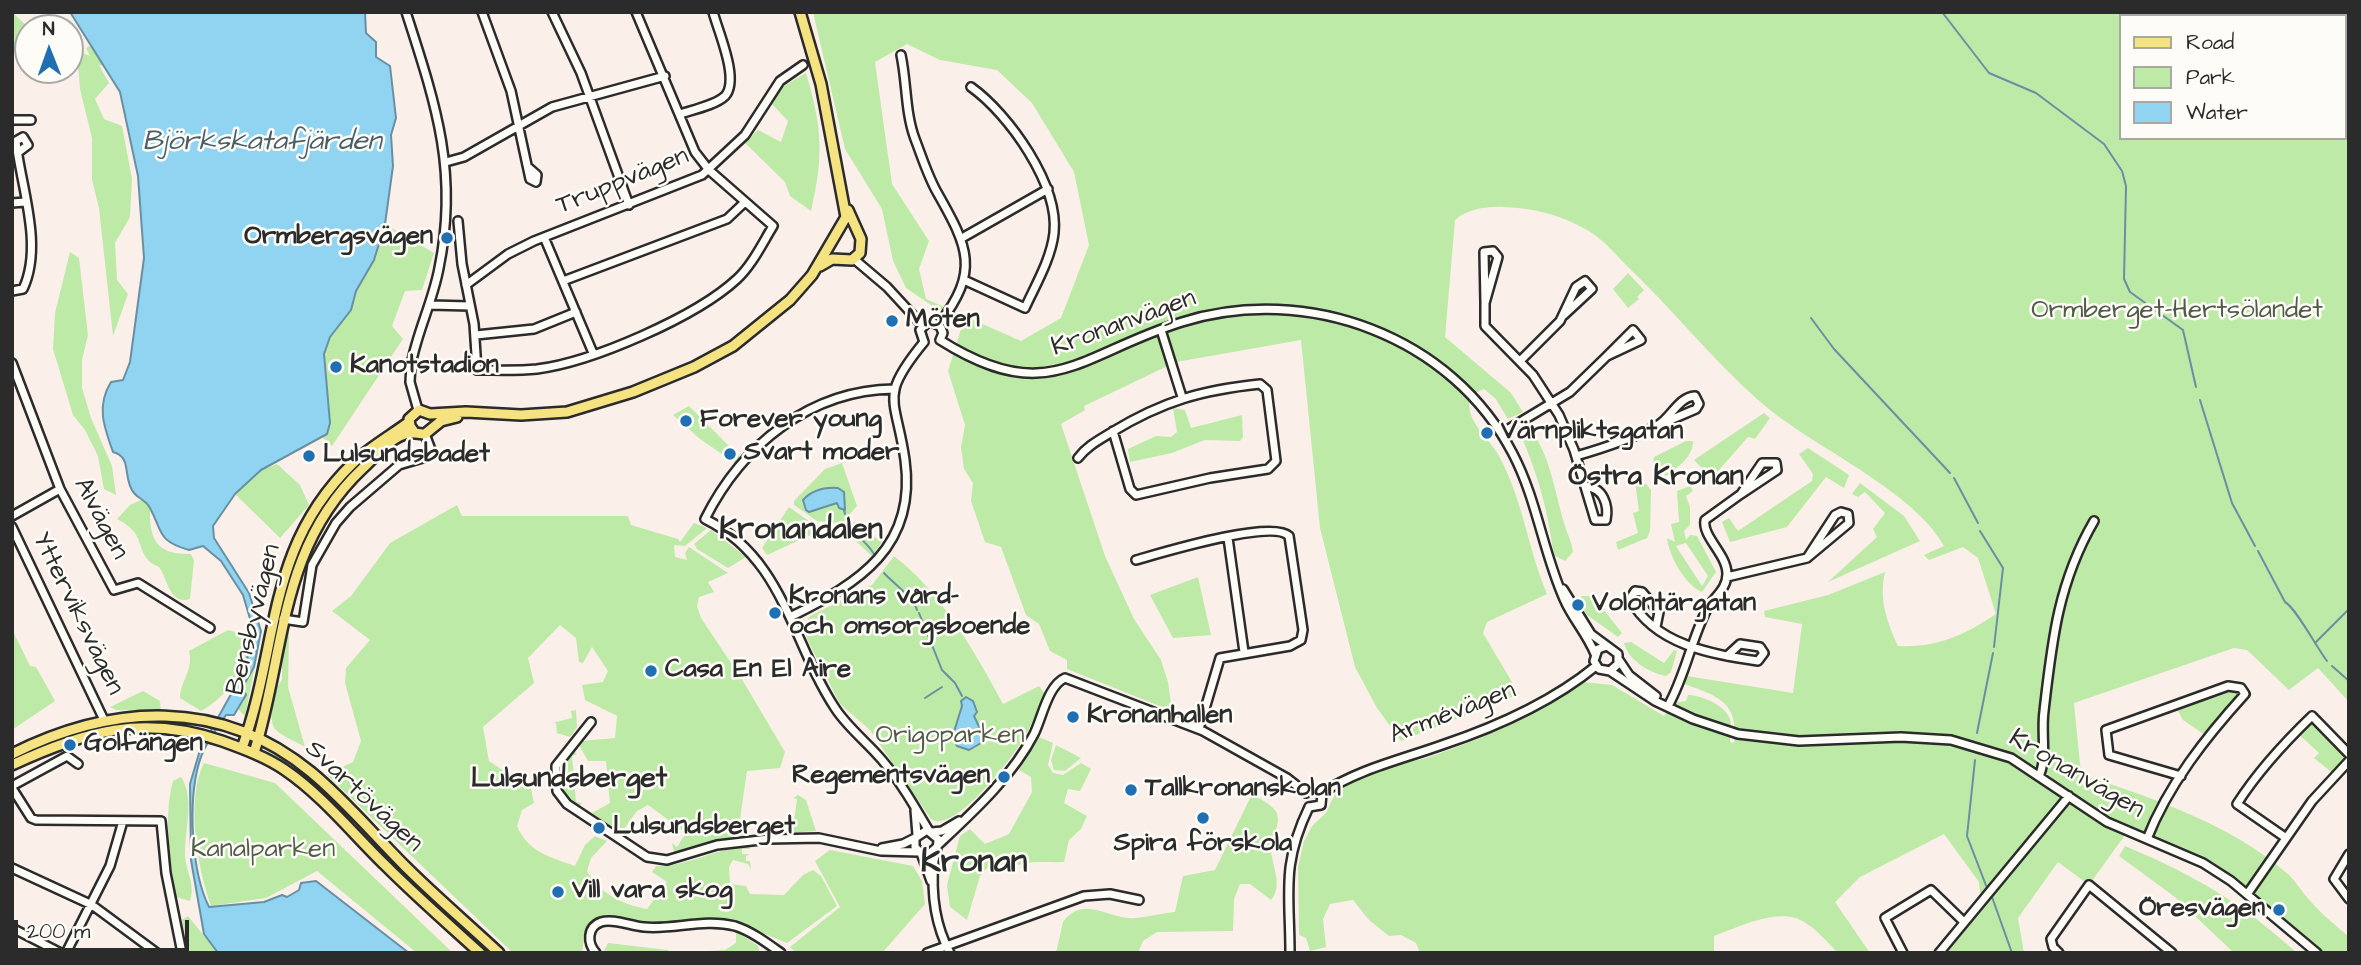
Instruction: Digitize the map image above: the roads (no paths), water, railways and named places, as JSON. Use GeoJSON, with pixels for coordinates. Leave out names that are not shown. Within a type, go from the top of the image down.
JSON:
{"type":"FeatureCollection","features":[{"type":"Feature","properties":{"kind":"main road"},"geometry":{"type":"LineString","coordinates":[[800,12],[823,94],[846,217],[812,275]]}},
{"type":"Feature","properties":{"kind":"main road"},"geometry":{"type":"LineString","coordinates":[[480,414],[455,417],[420,433],[409,422],[412,414],[418,410],[430,414],[480,414],[521,415],[567,412],[672,377],[719,355],[790,300],[827,261],[854,258],[862,247],[842,193]]}},
{"type":"Feature","properties":{"kind":"main road"},"geometry":{"type":"LineString","coordinates":[[839,231],[852,230],[860,237]]}},
{"type":"Feature","properties":{"kind":"main road"},"geometry":{"type":"LineString","coordinates":[[831,240],[832,253],[841,260]]}},
{"type":"Feature","properties":{"kind":"main road"},"geometry":{"type":"LineString","coordinates":[[430,414],[433,426]]}},
{"type":"Feature","properties":{"kind":"main road","name":"Bensbyvägen"},"geometry":{"type":"LineString","coordinates":[[242,748],[273,613],[297,541],[317,505],[340,476],[379,441],[409,422]]}},
{"type":"Feature","properties":{"kind":"main road","name":"Bensbyvägen"},"geometry":{"type":"LineString","coordinates":[[254,753],[283,619],[300,558],[329,506],[356,475],[392,441],[420,433]]}},
{"type":"Feature","properties":{"kind":"main road","name":"Svartövägen"},"geometry":{"type":"LineString","coordinates":[[12,754],[59,732],[104,720],[154,715],[201,720],[247,734],[311,772],[408,869],[499,953]]}},
{"type":"Feature","properties":{"kind":"main road","name":"Svartövägen"},"geometry":{"type":"LineString","coordinates":[[12,765],[64,741],[103,731],[146,727],[197,734],[242,748],[285,770],[309,788],[414,893],[480,953]]}},
{"type":"Feature","properties":{"kind":"street"},"geometry":{"type":"LineString","coordinates":[[406,12],[441,125],[446,162],[445,229],[430,305],[411,365],[410,382],[418,410]]}},
{"type":"Feature","properties":{"kind":"street"},"geometry":{"type":"LineString","coordinates":[[482,12],[511,91],[529,168]]}},
{"type":"Feature","properties":{"kind":"street"},"geometry":{"type":"LineString","coordinates":[[552,12],[590,96],[629,205]]}},
{"type":"Feature","properties":{"kind":"street"},"geometry":{"type":"LineString","coordinates":[[458,221],[476,335],[477,370],[535,369],[593,353],[711,302],[739,277],[773,226],[709,170],[691,146],[665,76],[636,12]]}},
{"type":"Feature","properties":{"kind":"street"},"geometry":{"type":"LineString","coordinates":[[680,114],[722,98],[729,88],[731,72],[713,12]]}},
{"type":"Feature","properties":{"kind":"street"},"geometry":{"type":"LineString","coordinates":[[901,55],[914,137],[933,186],[962,238],[966,264],[958,296],[939,324]]}},
{"type":"Feature","properties":{"kind":"street","name":"Truppvägen"},"geometry":{"type":"LineString","coordinates":[[466,285],[508,254],[544,237],[693,180],[709,170],[745,135],[780,80],[803,65]]}},
{"type":"Feature","properties":{"kind":"street"},"geometry":{"type":"LineString","coordinates":[[446,162],[464,157],[552,107],[665,76]]}},
{"type":"Feature","properties":{"kind":"street"},"geometry":{"type":"LineString","coordinates":[[964,280],[1025,308],[1052,243],[1054,214],[1048,189],[1023,144],[971,87]]}},
{"type":"Feature","properties":{"kind":"street"},"geometry":{"type":"LineString","coordinates":[[12,120],[31,120]]}},
{"type":"Feature","properties":{"kind":"street"},"geometry":{"type":"LineString","coordinates":[[12,291],[23,289],[29,266],[29,226],[19,151]]}},
{"type":"Feature","properties":{"kind":"street"},"geometry":{"type":"LineString","coordinates":[[962,238],[1048,189]]}},
{"type":"Feature","properties":{"kind":"street"},"geometry":{"type":"LineString","coordinates":[[12,203],[25,202]]}},
{"type":"Feature","properties":{"kind":"street"},"geometry":{"type":"LineString","coordinates":[[563,281],[727,219],[746,202]]}},
{"type":"Feature","properties":{"kind":"street"},"geometry":{"type":"LineString","coordinates":[[544,237],[593,353]]}},
{"type":"Feature","properties":{"kind":"street"},"geometry":{"type":"LineString","coordinates":[[1485,303],[1498,257],[1493,251],[1484,252],[1485,303],[1486,328],[1520,361],[1552,403],[1576,456],[1595,520],[1606,520],[1602,493],[1586,487]]}},
{"type":"Feature","properties":{"kind":"street"},"geometry":{"type":"LineString","coordinates":[[854,258],[922,325]]}},
{"type":"Feature","properties":{"kind":"street"},"geometry":{"type":"LineString","coordinates":[[1520,361],[1592,289],[1585,281],[1576,287],[1564,315]]}},
{"type":"Feature","properties":{"kind":"street"},"geometry":{"type":"LineString","coordinates":[[430,305],[470,306]]}},
{"type":"Feature","properties":{"kind":"street","name":"Kronanvägen"},"geometry":{"type":"LineString","coordinates":[[940,340],[1002,370],[1042,374],[1073,366],[1161,330],[1210,314],[1265,308],[1314,313],[1359,324],[1394,339],[1441,368],[1469,394],[1502,433],[1529,489],[1562,597],[1595,654]]}},
{"type":"Feature","properties":{"kind":"street"},"geometry":{"type":"LineString","coordinates":[[476,335],[534,329],[576,312]]}},
{"type":"Feature","properties":{"kind":"street"},"geometry":{"type":"LineString","coordinates":[[929,321],[939,324],[943,333],[940,340],[931,345],[924,342],[920,335],[922,325],[929,321]]}},
{"type":"Feature","properties":{"kind":"street"},"geometry":{"type":"LineString","coordinates":[[1161,330],[1182,397]]}},
{"type":"Feature","properties":{"kind":"street"},"geometry":{"type":"LineString","coordinates":[[1502,433],[1570,392],[1633,330],[1640,335],[1642,340],[1637,344],[1607,356]]}},
{"type":"Feature","properties":{"kind":"street"},"geometry":{"type":"LineString","coordinates":[[792,616],[858,580],[877,561],[895,531],[904,505],[906,478],[894,410],[894,389],[902,369],[924,342]]}},
{"type":"Feature","properties":{"kind":"street","name":"Alvägen"},"geometry":{"type":"LineString","coordinates":[[12,363],[60,489],[114,590],[138,583],[210,628]]}},
{"type":"Feature","properties":{"kind":"street"},"geometry":{"type":"LineString","coordinates":[[1078,458],[1085,449],[1114,431],[1143,413],[1182,397],[1229,388],[1265,386],[1276,461],[1273,466],[1136,495],[1130,489],[1114,431]]}},
{"type":"Feature","properties":{"kind":"street"},"geometry":{"type":"LineString","coordinates":[[894,389],[846,394],[796,416],[746,459],[705,519],[732,535],[750,550],[774,582],[835,707],[889,768],[915,810],[937,837],[934,888],[936,915],[949,950]]}},
{"type":"Feature","properties":{"kind":"street"},"geometry":{"type":"LineString","coordinates":[[1576,456],[1617,444],[1696,409],[1699,404],[1695,396],[1685,400],[1661,424]]}},
{"type":"Feature","properties":{"kind":"street"},"geometry":{"type":"LineString","coordinates":[[283,619],[303,622],[312,565],[325,539],[350,506],[399,465],[433,455],[420,433]]}},
{"type":"Feature","properties":{"kind":"street"},"geometry":{"type":"LineString","coordinates":[[1664,704],[1692,648],[1708,607],[1722,591],[1727,577],[1724,559],[1704,523],[1777,470],[1776,463],[1762,463],[1741,494]]}},
{"type":"Feature","properties":{"kind":"street"},"geometry":{"type":"LineString","coordinates":[[12,516],[60,489]]}},
{"type":"Feature","properties":{"kind":"street"},"geometry":{"type":"LineString","coordinates":[[1727,577],[1807,558],[1850,522],[1848,514],[1842,512],[1835,515],[1807,558]]}},
{"type":"Feature","properties":{"kind":"street"},"geometry":{"type":"LineString","coordinates":[[2040,774],[2045,762],[2041,739],[2056,613],[2076,554],[2094,521]]}},
{"type":"Feature","properties":{"kind":"street","name":"Ytterviksvägen"},"geometry":{"type":"LineString","coordinates":[[12,527],[104,720]]}},
{"type":"Feature","properties":{"kind":"street"},"geometry":{"type":"LineString","coordinates":[[1136,560],[1199,542],[1279,530],[1287,534],[1303,630],[1301,640],[1295,645],[1225,654],[1218,661],[1199,729]]}},
{"type":"Feature","properties":{"kind":"street"},"geometry":{"type":"LineString","coordinates":[[1228,538],[1244,652]]}},
{"type":"Feature","properties":{"kind":"street","name":"Kronanvägen"},"geometry":{"type":"LineString","coordinates":[[1560,586],[1591,634],[1607,646]]}},
{"type":"Feature","properties":{"kind":"street"},"geometry":{"type":"LineString","coordinates":[[1656,627],[1659,612],[1642,592],[1635,591],[1631,601],[1656,627],[1692,648],[1727,656],[1758,661],[1764,653],[1760,647],[1740,644],[1727,656]]}},
{"type":"Feature","properties":{"kind":"street"},"geometry":{"type":"LineString","coordinates":[[1607,646],[1616,651],[1619,660],[1610,671],[1596,666],[1595,654],[1607,646]]}},
{"type":"Feature","properties":{"kind":"street","name":"Kronanvägen"},"geometry":{"type":"LineString","coordinates":[[1619,660],[1629,675],[1664,704]]}},
{"type":"Feature","properties":{"kind":"street","name":"Armévägen"},"geometry":{"type":"LineString","coordinates":[[1322,793],[1365,770],[1439,746],[1510,718],[1596,666]]}},
{"type":"Feature","properties":{"kind":"street","name":"Kronanvägen"},"geometry":{"type":"LineString","coordinates":[[1610,671],[1664,704],[1724,730],[1767,739],[1951,740],[2011,758],[2040,774],[2107,822],[2203,863],[2249,893],[2317,953]]}},
{"type":"Feature","properties":{"kind":"street"},"geometry":{"type":"LineString","coordinates":[[591,722],[556,766],[557,791],[567,804],[647,857],[667,860],[735,841],[769,839],[819,838],[875,849],[929,854],[1016,761],[1035,731],[1056,684],[1065,678],[1199,729],[1287,778],[1306,793]]}},
{"type":"Feature","properties":{"kind":"street"},"geometry":{"type":"LineString","coordinates":[[2147,839],[2181,776],[2212,732],[2245,694],[2241,688],[2228,686],[2106,730],[2109,755],[2181,776]]}},
{"type":"Feature","properties":{"kind":"street"},"geometry":{"type":"LineString","coordinates":[[2286,838],[2237,804],[2248,787],[2285,742],[2312,716],[2349,754]]}},
{"type":"Feature","properties":{"kind":"street"},"geometry":{"type":"LineString","coordinates":[[79,764],[67,756],[12,787],[33,819],[161,821],[166,873],[182,953]]}},
{"type":"Feature","properties":{"kind":"street"},"geometry":{"type":"LineString","coordinates":[[2249,893],[2312,801],[2349,761]]}},
{"type":"Feature","properties":{"kind":"street"},"geometry":{"type":"LineString","coordinates":[[1306,793],[1315,789],[1322,793],[1321,805],[1309,807]]}},
{"type":"Feature","properties":{"kind":"street"},"geometry":{"type":"LineString","coordinates":[[1306,793],[1304,800],[1309,807]]}},
{"type":"Feature","properties":{"kind":"street"},"geometry":{"type":"LineString","coordinates":[[1939,953],[2069,796]]}},
{"type":"Feature","properties":{"kind":"street"},"geometry":{"type":"LineString","coordinates":[[1290,953],[1288,870],[1295,839],[1309,807]]}},
{"type":"Feature","properties":{"kind":"street"},"geometry":{"type":"LineString","coordinates":[[915,810],[915,845],[934,888]]}},
{"type":"Feature","properties":{"kind":"street"},"geometry":{"type":"LineString","coordinates":[[875,849],[903,844],[930,831],[942,831],[965,817]]}},
{"type":"Feature","properties":{"kind":"street"},"geometry":{"type":"LineString","coordinates":[[12,928],[63,953],[92,905],[118,846],[123,821]]}},
{"type":"Feature","properties":{"kind":"street"},"geometry":{"type":"LineString","coordinates":[[2349,853],[2334,879],[2349,898]]}},
{"type":"Feature","properties":{"kind":"street"},"geometry":{"type":"LineString","coordinates":[[12,868],[92,905],[157,953]]}},
{"type":"Feature","properties":{"kind":"street"},"geometry":{"type":"LineString","coordinates":[[2059,953],[2053,947],[2051,939],[2089,885],[2172,953]]}},
{"type":"Feature","properties":{"kind":"street"},"geometry":{"type":"LineString","coordinates":[[1903,953],[1885,918],[1931,890],[1964,922]]}},
{"type":"Feature","properties":{"kind":"street"},"geometry":{"type":"LineString","coordinates":[[927,953],[949,950],[1084,896],[1110,894],[1139,901]]}},
{"type":"Feature","properties":{"kind":"street"},"geometry":{"type":"LineString","coordinates":[[596,953],[590,943],[591,932],[596,925],[607,922],[650,928],[699,923],[731,925],[781,953]]}},
{"type":"Feature","properties":{"kind":"water","name":"Björkskatafjärden"},"geometry":{"type":"Polygon","coordinates":[[[70,12],[365,12],[366,33],[376,42],[376,57],[390,66],[396,118],[391,135],[393,166],[385,224],[374,260],[356,291],[351,310],[330,337],[324,354],[330,423],[327,434],[261,470],[235,494],[213,526],[214,538],[249,593],[261,631],[254,667],[242,688],[246,695],[234,715],[226,715],[201,756],[193,796],[193,836],[198,875],[209,907],[264,902],[282,895],[287,897],[299,890],[301,883],[316,881],[409,953],[218,953],[204,934],[191,860],[190,784],[200,750],[245,669],[253,629],[243,595],[221,561],[203,546],[189,550],[171,543],[162,535],[148,505],[130,487],[125,463],[113,452],[107,434],[103,417],[104,400],[111,382],[123,380],[130,362],[144,258],[138,176],[120,92],[84,34],[84,14],[70,12]]]}},
{"type":"Feature","properties":{"kind":"water"},"geometry":{"type":"Polygon","coordinates":[[[838,488],[844,492],[845,510],[839,508],[837,503],[809,512],[806,510],[803,500],[810,494],[838,488]]]}},
{"type":"Feature","properties":{"kind":"water"},"geometry":{"type":"Polygon","coordinates":[[[966,697],[973,701],[977,712],[974,716],[983,735],[981,743],[969,750],[957,746],[952,738],[962,706],[961,701],[966,697]]]}},
{"type":"Feature","properties":{"kind":"waterway"},"geometry":{"type":"LineString","coordinates":[[1942,12],[1989,73],[2036,93],[2104,144],[2122,171],[2126,186],[2124,279],[2130,292],[2183,330],[2196,387]]}},
{"type":"Feature","properties":{"kind":"waterway"},"geometry":{"type":"LineString","coordinates":[[1811,318],[1834,349],[1950,473]]}},
{"type":"Feature","properties":{"kind":"waterway"},"geometry":{"type":"LineString","coordinates":[[2200,400],[2232,503],[2255,546]]}},
{"type":"Feature","properties":{"kind":"waterway"},"geometry":{"type":"LineString","coordinates":[[1954,478],[1978,523]]}},
{"type":"Feature","properties":{"kind":"waterway"},"geometry":{"type":"LineString","coordinates":[[844,510],[845,514]]}},
{"type":"Feature","properties":{"kind":"waterway"},"geometry":{"type":"LineString","coordinates":[[848,522],[875,556]]}},
{"type":"Feature","properties":{"kind":"waterway"},"geometry":{"type":"LineString","coordinates":[[1980,531],[2003,568],[1994,647]]}},
{"type":"Feature","properties":{"kind":"waterway"},"geometry":{"type":"LineString","coordinates":[[2258,551],[2285,602],[2327,661]]}},
{"type":"Feature","properties":{"kind":"waterway"},"geometry":{"type":"LineString","coordinates":[[884,573],[907,595],[917,610]]}},
{"type":"Feature","properties":{"kind":"waterway"},"geometry":{"type":"LineString","coordinates":[[2315,643],[2349,609]]}},
{"type":"Feature","properties":{"kind":"waterway"},"geometry":{"type":"LineString","coordinates":[[919,613],[942,670],[955,683],[962,696]]}},
{"type":"Feature","properties":{"kind":"waterway"},"geometry":{"type":"LineString","coordinates":[[1977,733],[1993,653]]}},
{"type":"Feature","properties":{"kind":"waterway"},"geometry":{"type":"LineString","coordinates":[[2332,666],[2349,681]]}},
{"type":"Feature","properties":{"kind":"waterway"},"geometry":{"type":"LineString","coordinates":[[925,698],[942,687]]}},
{"type":"Feature","properties":{"kind":"waterway"},"geometry":{"type":"LineString","coordinates":[[1975,760],[1967,836],[1987,888]]}},
{"type":"Feature","properties":{"kind":"waterway"},"geometry":{"type":"LineString","coordinates":[[1992,897],[2012,953]]}},
{"type":"Feature","properties":{"kind":"place","name":"Ormbergsvägen"},"geometry":{"type":"Point","coordinates":[447,238]}},
{"type":"Feature","properties":{"kind":"place","name":"Möten"},"geometry":{"type":"Point","coordinates":[892,321]}},
{"type":"Feature","properties":{"kind":"place","name":"Kanotstadion"},"geometry":{"type":"Point","coordinates":[336,367]}},
{"type":"Feature","properties":{"kind":"place","name":"Forever young"},"geometry":{"type":"Point","coordinates":[686,421]}},
{"type":"Feature","properties":{"kind":"place","name":"Värnpliktsgatan"},"geometry":{"type":"Point","coordinates":[1487,433]}},
{"type":"Feature","properties":{"kind":"place","name":"Svart moder"},"geometry":{"type":"Point","coordinates":[730,454]}},
{"type":"Feature","properties":{"kind":"place","name":"Lulsundsbadet"},"geometry":{"type":"Point","coordinates":[309,456]}},
{"type":"Feature","properties":{"kind":"place","name":"Volontärgatan"},"geometry":{"type":"Point","coordinates":[1578,605]}},
{"type":"Feature","properties":{"kind":"place","name":"Kronans vård- och omsorgsboende"},"geometry":{"type":"Point","coordinates":[775,613]}},
{"type":"Feature","properties":{"kind":"place","name":"Casa En El Aire"},"geometry":{"type":"Point","coordinates":[651,671]}},
{"type":"Feature","properties":{"kind":"place","name":"Kronanhallen"},"geometry":{"type":"Point","coordinates":[1073,717]}},
{"type":"Feature","properties":{"kind":"place","name":"Golfängen"},"geometry":{"type":"Point","coordinates":[70,745]}},
{"type":"Feature","properties":{"kind":"place","name":"Regementsvägen"},"geometry":{"type":"Point","coordinates":[1004,777]}},
{"type":"Feature","properties":{"kind":"place","name":"Tallkronanskolan"},"geometry":{"type":"Point","coordinates":[1131,790]}},
{"type":"Feature","properties":{"kind":"place","name":"Spira förskola"},"geometry":{"type":"Point","coordinates":[1203,818]}},
{"type":"Feature","properties":{"kind":"place","name":"Lulsundsberget"},"geometry":{"type":"Point","coordinates":[599,828]}},
{"type":"Feature","properties":{"kind":"place","name":"Vill vara skog"},"geometry":{"type":"Point","coordinates":[558,892]}},
{"type":"Feature","properties":{"kind":"place","name":"Öresvägen"},"geometry":{"type":"Point","coordinates":[2279,910]}},
{"type":"Feature","properties":{"kind":"district","name":"Östra Kronan"},"geometry":{"type":"Point","coordinates":[1656,478]}},
{"type":"Feature","properties":{"kind":"district","name":"Kronandalen"},"geometry":{"type":"Point","coordinates":[801,532]}},
{"type":"Feature","properties":{"kind":"district","name":"Lulsundsberget"},"geometry":{"type":"Point","coordinates":[569,780]}},
{"type":"Feature","properties":{"kind":"district","name":"Kronan"},"geometry":{"type":"Point","coordinates":[974,864]}},
{"type":"Feature","properties":{"kind":"park label","name":"Ormberget-Hertsölandet"},"geometry":{"type":"Point","coordinates":[2177,312]}},
{"type":"Feature","properties":{"kind":"park label","name":"Origoparken"},"geometry":{"type":"Point","coordinates":[950,737]}},
{"type":"Feature","properties":{"kind":"park label","name":"Kanalparken"},"geometry":{"type":"Point","coordinates":[263,851]}}]}
